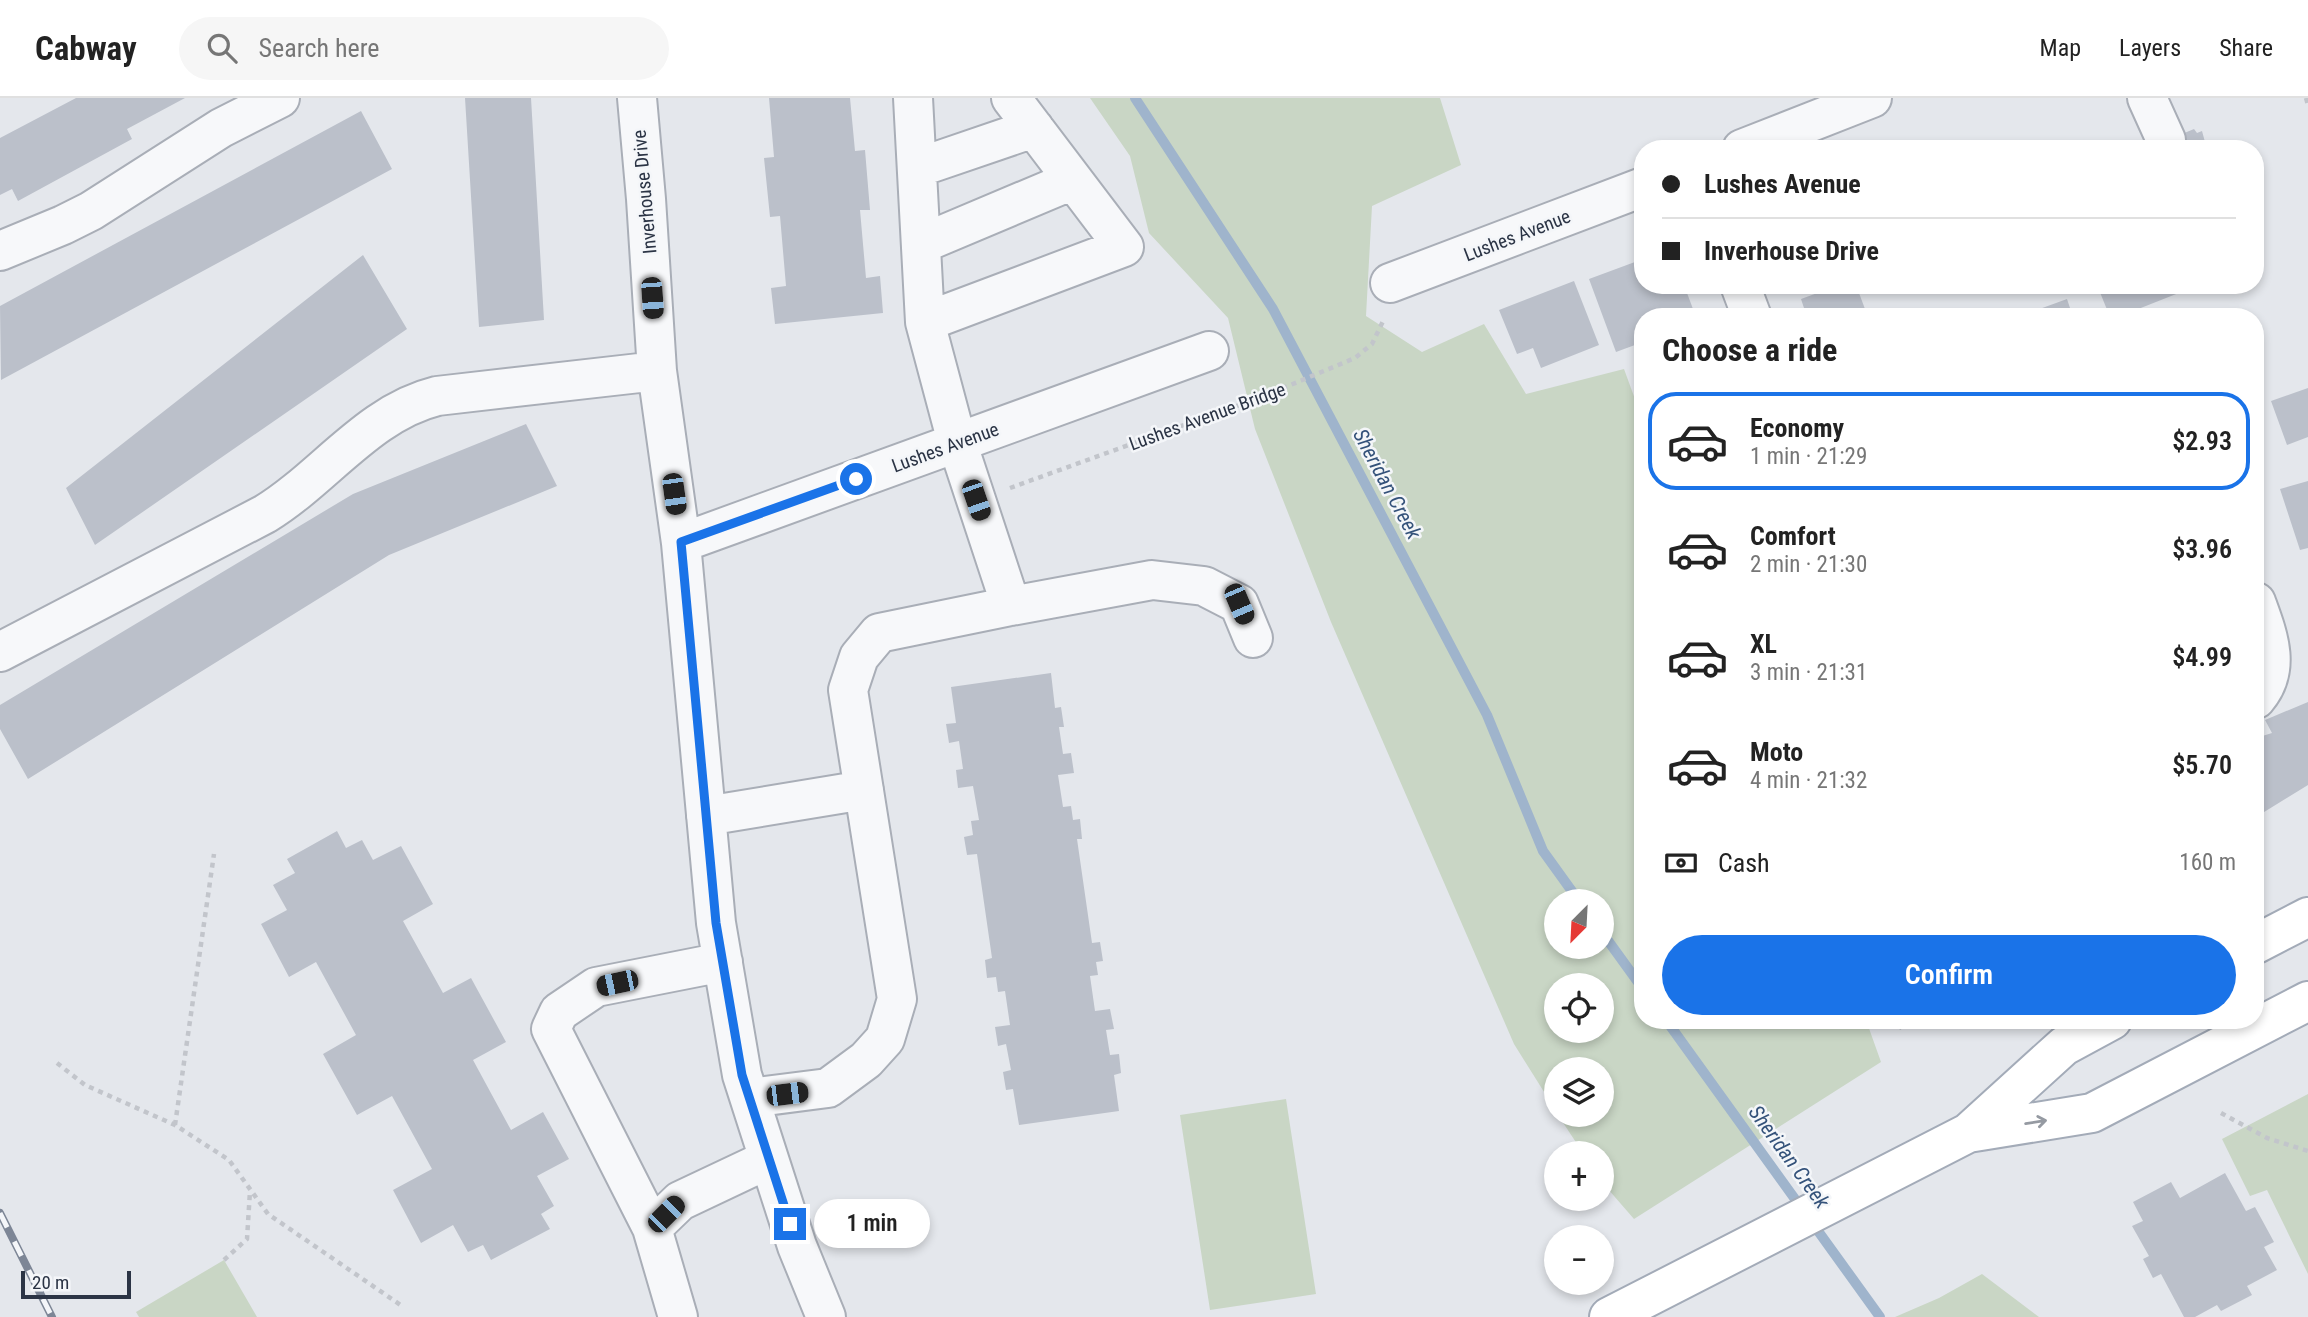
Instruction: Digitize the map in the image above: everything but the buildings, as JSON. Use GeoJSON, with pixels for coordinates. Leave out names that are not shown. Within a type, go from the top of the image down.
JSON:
{"type":"FeatureCollection","features":[{"type":"Feature","properties":{"kind":"main road"},"geometry":{"type":"LineString","coordinates":[[2280,932],[2308,903]]}},
{"type":"Feature","properties":{"kind":"main road"},"geometry":{"type":"LineString","coordinates":[[2264,1024],[2308,1001]]}},
{"type":"Feature","properties":{"kind":"main road"},"geometry":{"type":"LineString","coordinates":[[1609,1317],[1968,1133],[2064,1046],[2095,1029]]}},
{"type":"Feature","properties":{"kind":"main road"},"geometry":{"type":"LineString","coordinates":[[1968,1133],[2092,1113],[2254,1029]]}},
{"type":"Feature","properties":{"kind":"street"},"geometry":{"type":"LineString","coordinates":[[0,251],[91,211],[221,128],[279,98]]}},
{"type":"Feature","properties":{"kind":"street","name":"Inverhouse Drive"},"geometry":{"type":"LineString","coordinates":[[636,98],[646,199],[657,371],[681,542],[716,923],[742,1075],[797,1246],[826,1317]]}},
{"type":"Feature","properties":{"kind":"street"},"geometry":{"type":"LineString","coordinates":[[913,98],[925,322],[957,442],[1011,606]]}},
{"type":"Feature","properties":{"kind":"street"},"geometry":{"type":"LineString","coordinates":[[925,322],[1124,247],[1011,98]]}},
{"type":"Feature","properties":{"kind":"street"},"geometry":{"type":"LineString","coordinates":[[1765,140],[1872,98]]}},
{"type":"Feature","properties":{"kind":"street"},"geometry":{"type":"LineString","coordinates":[[2147,98],[2166,140]]}},
{"type":"Feature","properties":{"kind":"street"},"geometry":{"type":"LineString","coordinates":[[917,168],[1034,128]]}},
{"type":"Feature","properties":{"kind":"street"},"geometry":{"type":"LineString","coordinates":[[920,244],[1073,180]]}},
{"type":"Feature","properties":{"kind":"street","name":"Lushes Avenue"},"geometry":{"type":"LineString","coordinates":[[1390,283],[1634,190]]}},
{"type":"Feature","properties":{"kind":"street","name":"Lushes Avenue"},"geometry":{"type":"LineString","coordinates":[[681,542],[1209,351]]}},
{"type":"Feature","properties":{"kind":"street"},"geometry":{"type":"LineString","coordinates":[[0,652],[265,514],[296,494],[371,429],[419,400],[657,371]]}},
{"type":"Feature","properties":{"kind":"street"},"geometry":{"type":"LineString","coordinates":[[750,1098],[828,1087],[866,1060],[885,1038],[897,999],[848,690],[859,657],[879,634],[1152,580],[1204,586],[1239,604],[1253,638]]}},
{"type":"Feature","properties":{"kind":"street"},"geometry":{"type":"LineString","coordinates":[[2264,625],[2272,662],[2264,688]]}},
{"type":"Feature","properties":{"kind":"street"},"geometry":{"type":"LineString","coordinates":[[706,816],[864,790]]}},
{"type":"Feature","properties":{"kind":"street"},"geometry":{"type":"LineString","coordinates":[[678,1317],[652,1228],[551,1028],[559,1012],[596,988],[723,962]]}},
{"type":"Feature","properties":{"kind":"street"},"geometry":{"type":"LineString","coordinates":[[652,1228],[680,1201],[769,1159]]}},
{"type":"Feature","properties":{"kind":"path"},"geometry":{"type":"LineString","coordinates":[[2305,98],[2308,105]]}},
{"type":"Feature","properties":{"kind":"path","name":"Lushes Avenue Bridge"},"geometry":{"type":"LineString","coordinates":[[976,500],[1264,396],[1355,358],[1371,344],[1386,316],[1390,283]]}},
{"type":"Feature","properties":{"kind":"path"},"geometry":{"type":"LineString","coordinates":[[175,1125],[214,854]]}},
{"type":"Feature","properties":{"kind":"path"},"geometry":{"type":"LineString","coordinates":[[57,1063],[85,1085],[175,1125],[229,1160],[268,1214],[402,1306]]}},
{"type":"Feature","properties":{"kind":"path"},"geometry":{"type":"LineString","coordinates":[[2221,1113],[2267,1138],[2308,1151]]}},
{"type":"Feature","properties":{"kind":"path"},"geometry":{"type":"LineString","coordinates":[[224,1260],[247,1239],[250,1190]]}},
{"type":"Feature","properties":{"kind":"green space"},"geometry":{"type":"Polygon","coordinates":[[[1090,98],[1440,98],[1461,165],[1372,206],[1366,316],[1422,352],[1484,324],[1526,394],[1624,369],[1634,396],[1634,1029],[1869,1029],[1881,1062],[1634,1219],[1614,1196],[1614,1141],[1575,1141],[1566,1127],[1614,1127],[1614,1057],[1544,1057],[1544,1092],[1514,1044],[1331,622],[1255,429],[1228,318],[1149,233],[1130,156],[1090,98]]]}},
{"type":"Feature","properties":{"kind":"green space"},"geometry":{"type":"Polygon","coordinates":[[[2308,1094],[2308,1274],[2267,1190],[2250,1196],[2222,1139],[2308,1094]]]}},
{"type":"Feature","properties":{"kind":"green space"},"geometry":{"type":"Polygon","coordinates":[[[1286,1099],[1316,1294],[1210,1310],[1180,1115],[1286,1099]]]}},
{"type":"Feature","properties":{"kind":"green space"},"geometry":{"type":"Polygon","coordinates":[[[224,1260],[257,1317],[139,1317],[136,1312],[224,1260]]]}},
{"type":"Feature","properties":{"kind":"green space"},"geometry":{"type":"Polygon","coordinates":[[[1982,1274],[2039,1317],[1895,1317],[1939,1298],[1982,1274]]]}},
{"type":"Feature","properties":{"kind":"waterway","name":"Sheridan Creek"},"geometry":{"type":"LineString","coordinates":[[1135,98],[1273,309],[1487,715],[1543,851],[1570,889]]}},
{"type":"Feature","properties":{"kind":"waterway","name":"Sheridan Creek"},"geometry":{"type":"LineString","coordinates":[[1614,949],[1634,977]]}},
{"type":"Feature","properties":{"kind":"waterway","name":"Sheridan Creek"},"geometry":{"type":"LineString","coordinates":[[1672,1029],[1880,1317]]}},
{"type":"Feature","properties":{"kind":"railway"},"geometry":{"type":"LineString","coordinates":[[0,1213],[52,1317]]}},
{"type":"Feature","properties":{"kind":"route"},"geometry":{"type":"LineString","coordinates":[[790,1224],[742,1075],[716,923],[681,542],[856,479]]}}]}
